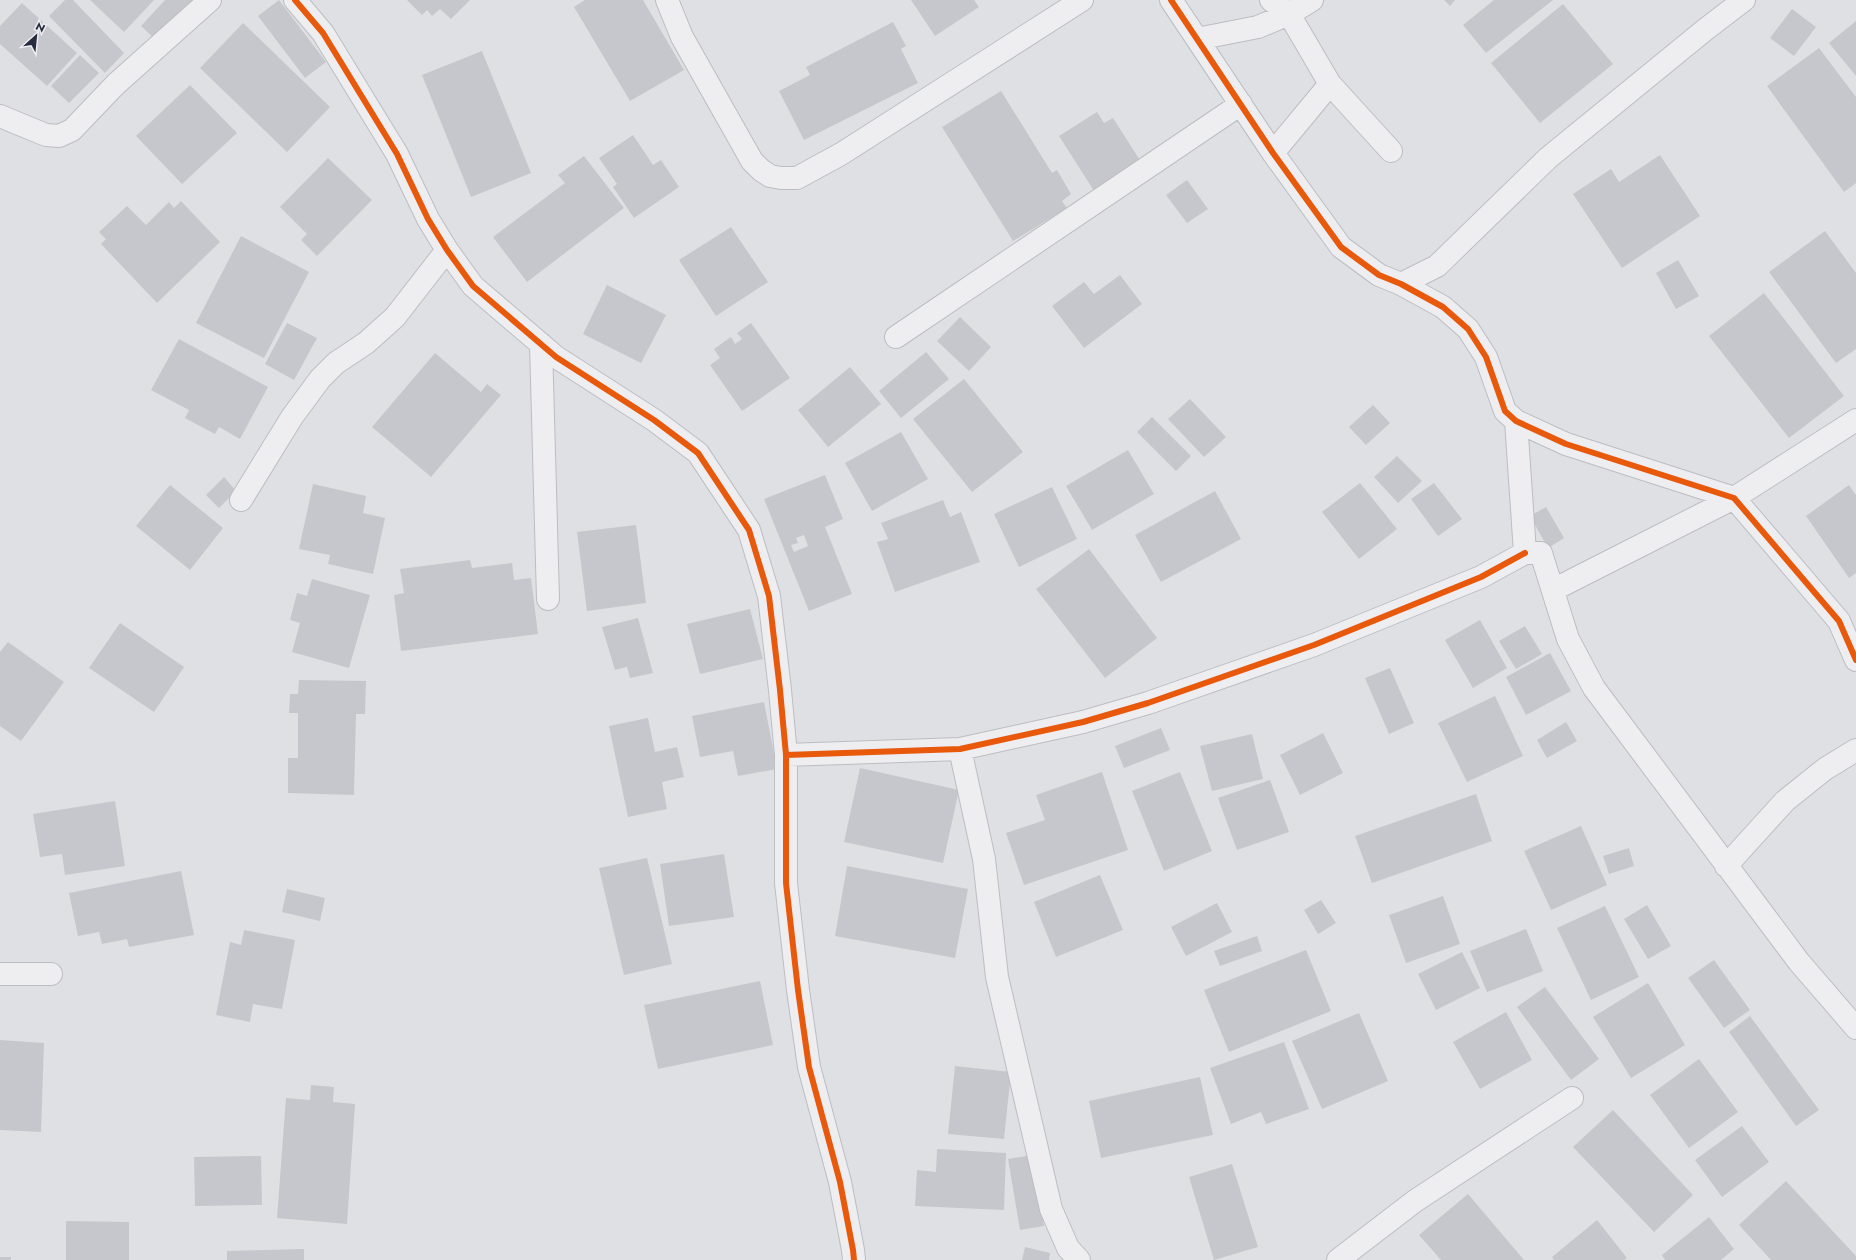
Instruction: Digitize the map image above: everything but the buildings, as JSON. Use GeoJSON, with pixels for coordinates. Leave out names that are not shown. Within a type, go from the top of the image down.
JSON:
{"type":"FeatureCollection","features":[{"type":"Feature","properties":{"kind":"street"},"geometry":{"type":"LineString","coordinates":[[0,116],[46,135],[59,136],[72,130],[116,84],[210,0]]}},
{"type":"Feature","properties":{"kind":"street"},"geometry":{"type":"LineString","coordinates":[[295,0],[323,33],[397,154],[428,219],[447,250],[473,286],[556,357],[654,420],[698,454],[749,530],[769,596],[780,690],[786,755],[786,883],[798,990],[809,1067],[840,1182],[854,1260]]}},
{"type":"Feature","properties":{"kind":"street"},"geometry":{"type":"LineString","coordinates":[[667,0],[682,37],[752,161],[770,176],[797,178],[841,154],[1082,0]]}},
{"type":"Feature","properties":{"kind":"street"},"geometry":{"type":"LineString","coordinates":[[1172,0],[1273,153],[1341,247],[1379,275],[1401,284],[1443,306],[1468,330],[1486,357],[1505,411],[1516,421],[1566,444],[1734,498],[1839,621],[1856,660]]}},
{"type":"Feature","properties":{"kind":"street"},"geometry":{"type":"LineString","coordinates":[[1271,0],[1289,14],[1330,84],[1391,150]]}},
{"type":"Feature","properties":{"kind":"street"},"geometry":{"type":"LineString","coordinates":[[1197,39],[1258,27],[1289,14],[1312,0]]}},
{"type":"Feature","properties":{"kind":"street"},"geometry":{"type":"LineString","coordinates":[[1401,284],[1437,266],[1548,158],[1744,0]]}},
{"type":"Feature","properties":{"kind":"street"},"geometry":{"type":"LineString","coordinates":[[1273,153],[1330,84]]}},
{"type":"Feature","properties":{"kind":"street"},"geometry":{"type":"LineString","coordinates":[[896,337],[1242,104]]}},
{"type":"Feature","properties":{"kind":"street"},"geometry":{"type":"LineString","coordinates":[[241,500],[292,417],[320,379],[336,363],[366,343],[395,317],[447,250]]}},
{"type":"Feature","properties":{"kind":"street"},"geometry":{"type":"LineString","coordinates":[[541,344],[548,598]]}},
{"type":"Feature","properties":{"kind":"street"},"geometry":{"type":"LineString","coordinates":[[1553,590],[1734,498],[1856,420]]}},
{"type":"Feature","properties":{"kind":"street"},"geometry":{"type":"LineString","coordinates":[[1516,421],[1525,553]]}},
{"type":"Feature","properties":{"kind":"street"},"geometry":{"type":"LineString","coordinates":[[786,755],[960,749],[1083,722],[1148,703],[1314,645],[1481,577],[1525,553],[1541,553],[1568,639],[1594,688],[1799,962],[1856,1028]]}},
{"type":"Feature","properties":{"kind":"street"},"geometry":{"type":"LineString","coordinates":[[960,749],[984,859],[997,977],[1051,1209],[1068,1248],[1080,1260]]}},
{"type":"Feature","properties":{"kind":"street"},"geometry":{"type":"LineString","coordinates":[[1726,866],[1785,801],[1825,769],[1856,750]]}},
{"type":"Feature","properties":{"kind":"street"},"geometry":{"type":"LineString","coordinates":[[0,974],[51,974]]}},
{"type":"Feature","properties":{"kind":"street"},"geometry":{"type":"LineString","coordinates":[[1338,1260],[1415,1201],[1572,1098]]}},
{"type":"Feature","properties":{"kind":"cycle path"},"geometry":{"type":"LineString","coordinates":[[295,0],[323,33],[397,154],[428,219],[447,250],[473,286],[556,357],[654,420],[698,453],[749,530],[769,596],[780,690],[786,755],[786,883],[798,990],[809,1067],[840,1182],[854,1260]]}},
{"type":"Feature","properties":{"kind":"cycle path"},"geometry":{"type":"LineString","coordinates":[[1171,0],[1273,153],[1341,247],[1379,275],[1401,284],[1443,307],[1468,329],[1486,357],[1505,411],[1516,421],[1566,444],[1734,498],[1839,621],[1856,660]]}},
{"type":"Feature","properties":{"kind":"cycle path"},"geometry":{"type":"LineString","coordinates":[[786,755],[960,749],[1083,722],[1148,703],[1314,645],[1481,577],[1525,553]]}}]}
